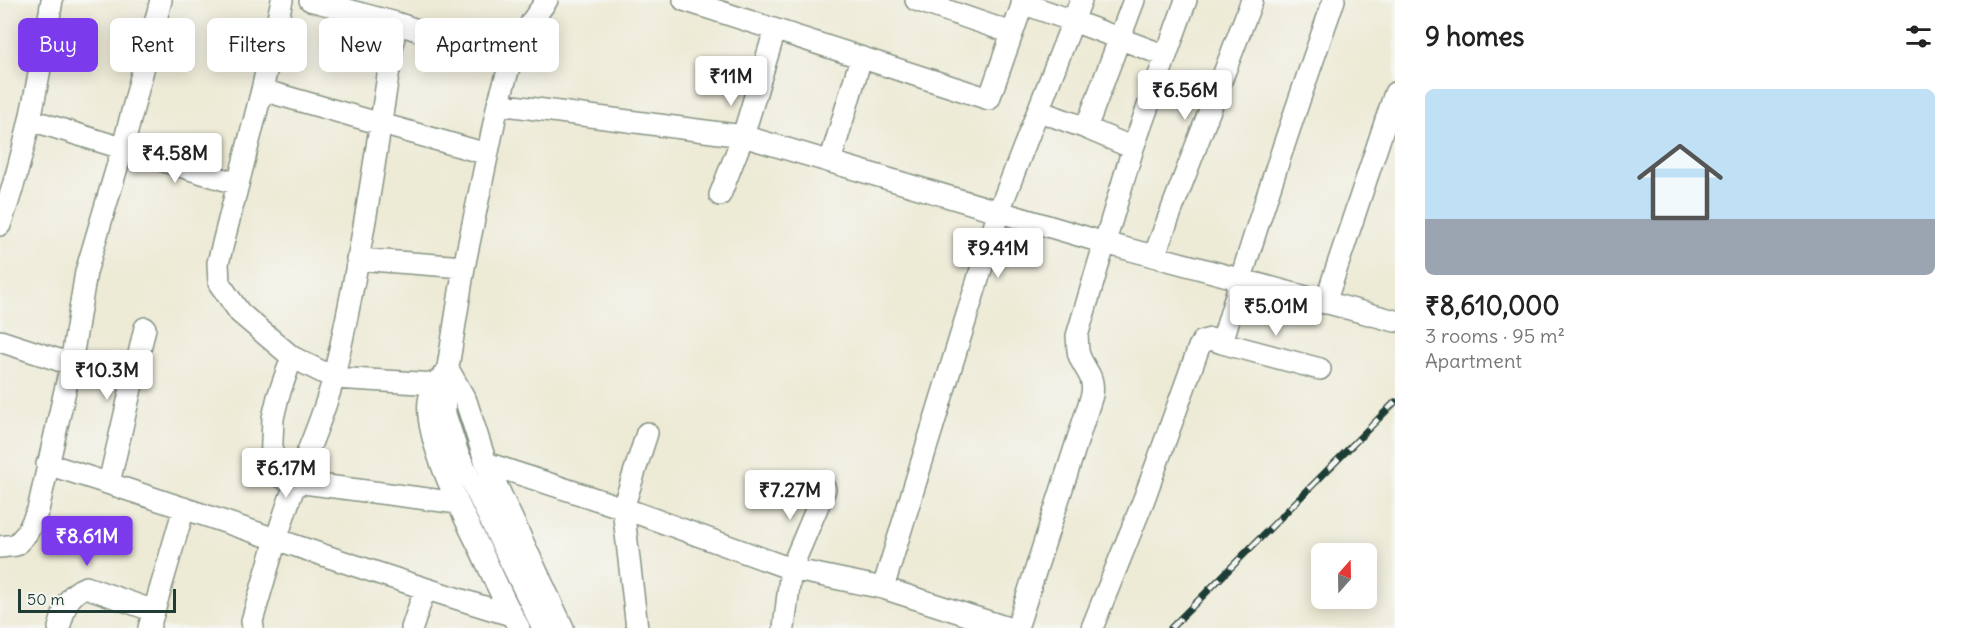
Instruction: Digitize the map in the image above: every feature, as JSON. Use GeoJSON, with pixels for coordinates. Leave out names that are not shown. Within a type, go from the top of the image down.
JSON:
{"type":"FeatureCollection","features":[{"type":"Feature","properties":{"kind":"street"},"geometry":{"type":"LineString","coordinates":[[0,225],[14,187],[30,120],[52,0]]}},
{"type":"Feature","properties":{"kind":"street"},"geometry":{"type":"LineString","coordinates":[[0,547],[16,545],[27,533],[38,510],[71,364],[86,272],[123,147],[161,0]]}},
{"type":"Feature","properties":{"kind":"street"},"geometry":{"type":"LineString","coordinates":[[282,0],[262,90],[218,263],[219,283],[240,313],[292,357],[334,378],[442,376],[466,401],[486,463],[562,628]]}},
{"type":"Feature","properties":{"kind":"street"},"geometry":{"type":"LineString","coordinates":[[310,0],[377,18]]}},
{"type":"Feature","properties":{"kind":"street"},"geometry":{"type":"LineString","coordinates":[[534,18],[546,0]]}},
{"type":"Feature","properties":{"kind":"street"},"geometry":{"type":"LineString","coordinates":[[684,0],[989,99],[1023,2],[1166,56]]}},
{"type":"Feature","properties":{"kind":"street"},"geometry":{"type":"LineString","coordinates":[[916,0],[1012,33]]}},
{"type":"Feature","properties":{"kind":"street"},"geometry":{"type":"LineString","coordinates":[[883,588],[999,211],[1081,0]]}},
{"type":"Feature","properties":{"kind":"street"},"geometry":{"type":"LineString","coordinates":[[1086,128],[1134,0]]}},
{"type":"Feature","properties":{"kind":"street"},"geometry":{"type":"LineString","coordinates":[[1017,628],[1092,395],[1094,385],[1080,357],[1077,336],[1133,148],[1186,0]]}},
{"type":"Feature","properties":{"kind":"street"},"geometry":{"type":"LineString","coordinates":[[1154,256],[1252,0]]}},
{"type":"Feature","properties":{"kind":"street"},"geometry":{"type":"LineString","coordinates":[[1222,343],[1289,126],[1334,0]]}},
{"type":"Feature","properties":{"kind":"street"},"geometry":{"type":"LineString","coordinates":[[720,195],[742,136],[775,30]]}},
{"type":"Feature","properties":{"kind":"street"},"geometry":{"type":"LineString","coordinates":[[830,162],[861,58]]}},
{"type":"Feature","properties":{"kind":"street"},"geometry":{"type":"LineString","coordinates":[[252,628],[252,621],[276,538],[334,378],[389,72]]}},
{"type":"Feature","properties":{"kind":"street"},"geometry":{"type":"LineString","coordinates":[[508,72],[486,154],[442,376],[429,400],[431,424],[438,453],[458,503],[515,622]]}},
{"type":"Feature","properties":{"kind":"street"},"geometry":{"type":"LineString","coordinates":[[262,90],[486,154]]}},
{"type":"Feature","properties":{"kind":"street"},"geometry":{"type":"LineString","coordinates":[[1325,303],[1395,93]]}},
{"type":"Feature","properties":{"kind":"street"},"geometry":{"type":"LineString","coordinates":[[498,104],[742,136],[1105,243],[1395,321]]}},
{"type":"Feature","properties":{"kind":"street"},"geometry":{"type":"LineString","coordinates":[[1039,111],[1133,148]]}},
{"type":"Feature","properties":{"kind":"street"},"geometry":{"type":"LineString","coordinates":[[30,120],[238,184]]}},
{"type":"Feature","properties":{"kind":"street"},"geometry":{"type":"LineString","coordinates":[[357,259],[464,267]]}},
{"type":"Feature","properties":{"kind":"street"},"geometry":{"type":"LineString","coordinates":[[110,483],[145,328]]}},
{"type":"Feature","properties":{"kind":"street"},"geometry":{"type":"LineString","coordinates":[[1092,628],[1144,499],[1203,341],[1211,339],[1320,369]]}},
{"type":"Feature","properties":{"kind":"street"},"geometry":{"type":"LineString","coordinates":[[0,341],[71,364]]}},
{"type":"Feature","properties":{"kind":"street"},"geometry":{"type":"LineString","coordinates":[[292,357],[273,418],[271,465],[275,475],[296,482],[458,503]]}},
{"type":"Feature","properties":{"kind":"street"},"geometry":{"type":"LineString","coordinates":[[442,376],[445,414],[458,453],[543,628]]}},
{"type":"Feature","properties":{"kind":"street"},"geometry":{"type":"LineString","coordinates":[[637,628],[623,508],[647,433]]}},
{"type":"Feature","properties":{"kind":"street"},"geometry":{"type":"LineString","coordinates":[[486,463],[623,508],[791,568],[883,588],[1008,628]]}},
{"type":"Feature","properties":{"kind":"street"},"geometry":{"type":"LineString","coordinates":[[47,464],[276,538],[515,622]]}},
{"type":"Feature","properties":{"kind":"street"},"geometry":{"type":"LineString","coordinates":[[784,628],[791,568],[825,489]]}},
{"type":"Feature","properties":{"kind":"street"},"geometry":{"type":"LineString","coordinates":[[59,628],[67,603],[75,591],[86,586],[151,619],[184,508]]}},
{"type":"Feature","properties":{"kind":"street"},"geometry":{"type":"LineString","coordinates":[[412,628],[425,590]]}},
{"type":"Feature","properties":{"kind":"railway"},"geometry":{"type":"LineString","coordinates":[[1171,628],[1395,402]]}}]}
